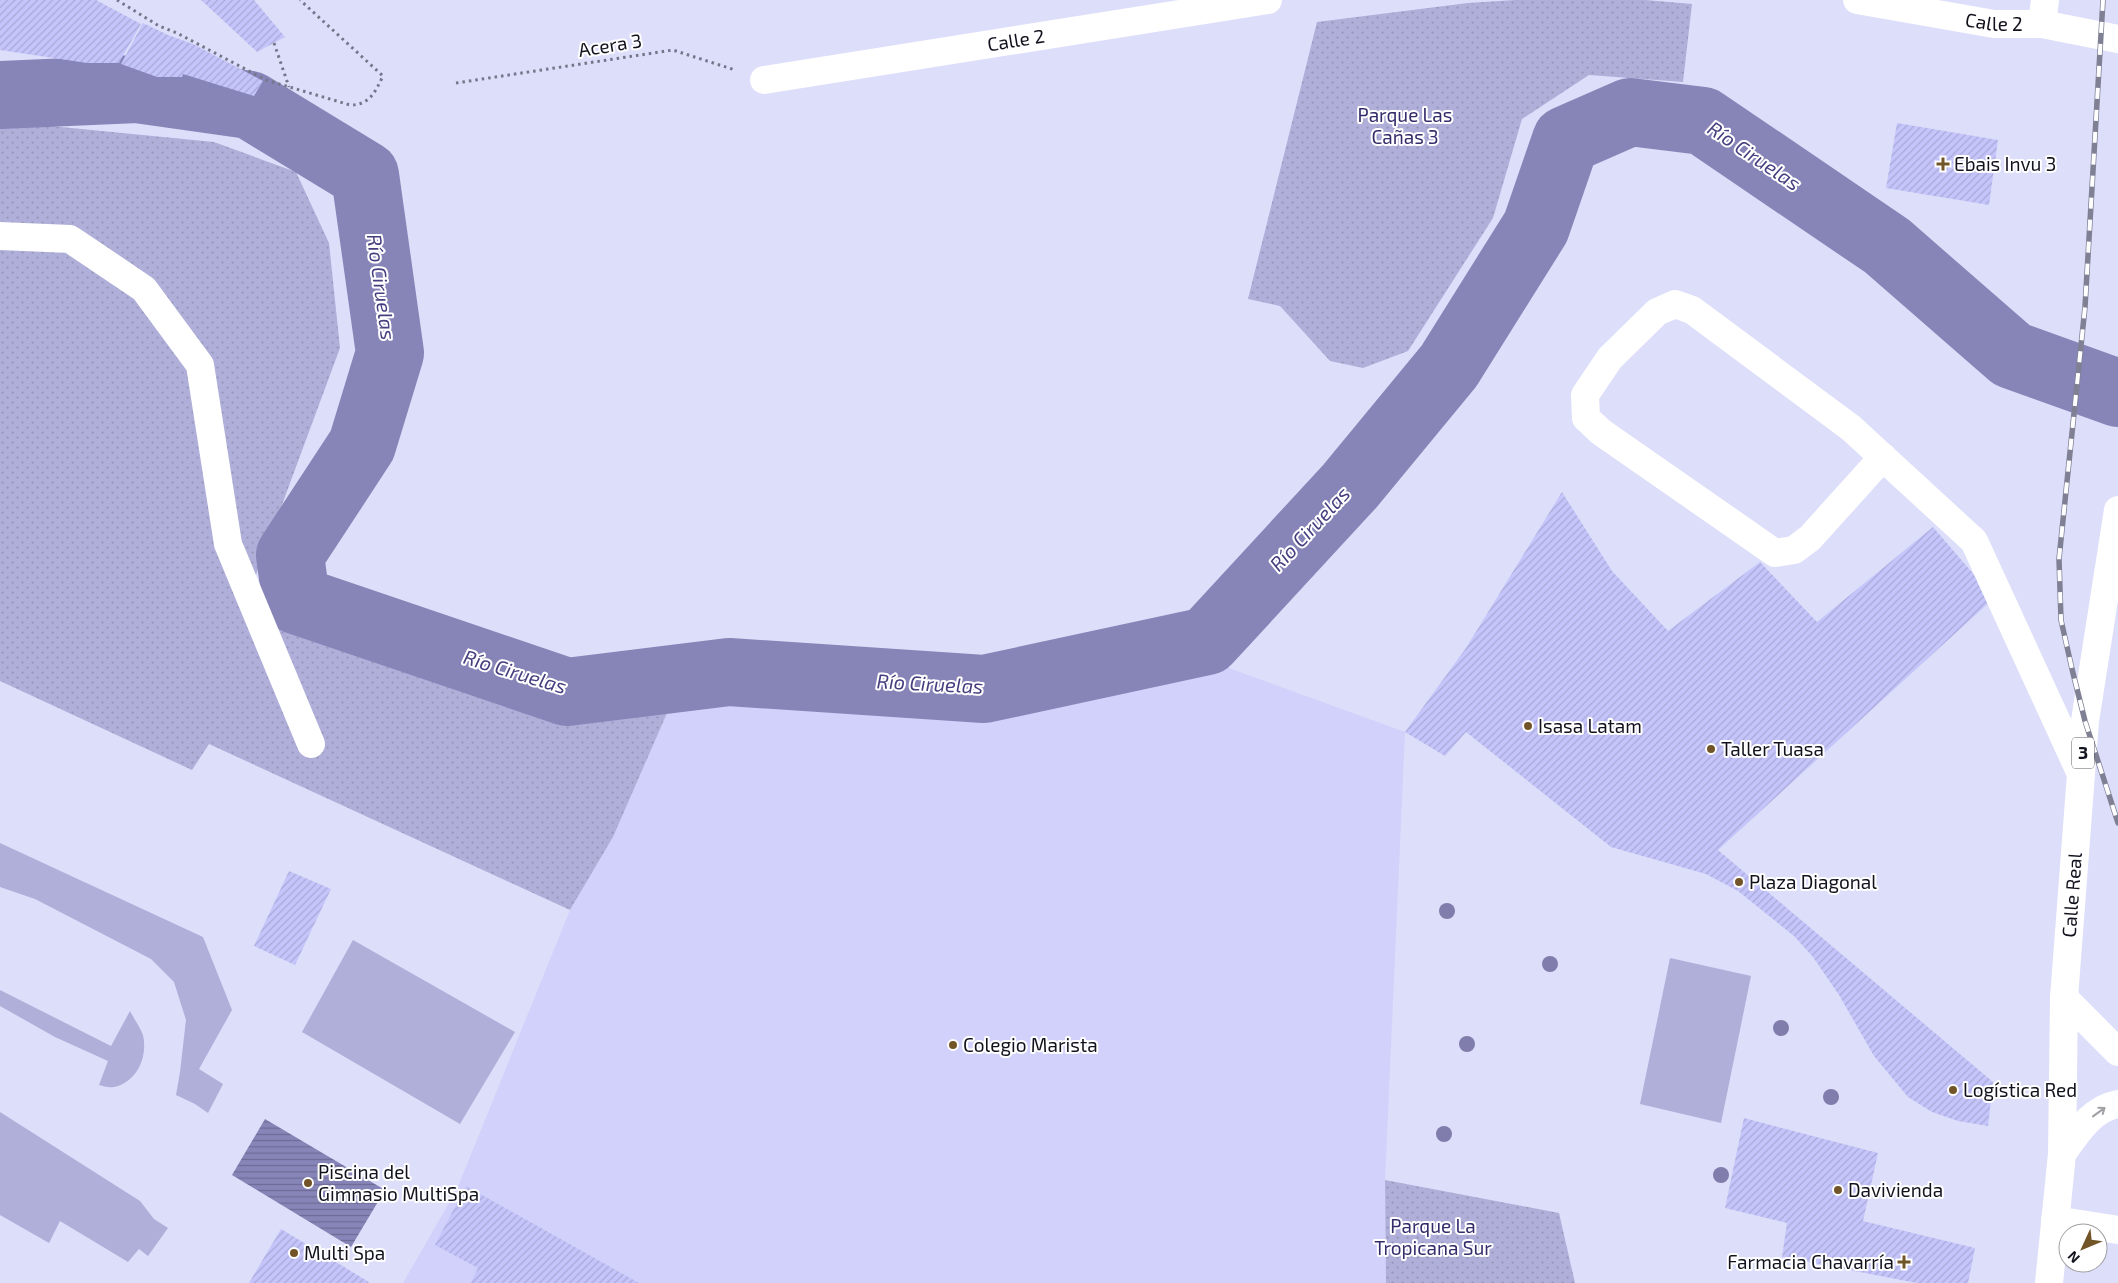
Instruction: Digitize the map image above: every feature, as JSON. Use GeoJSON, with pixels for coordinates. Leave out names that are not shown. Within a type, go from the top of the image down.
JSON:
{"type":"FeatureCollection","features":[{"type":"Feature","properties":{"kind":"main road","name":"Calle 2"},"geometry":{"type":"LineString","coordinates":[[764,80],[1268,0]]}},
{"type":"Feature","properties":{"kind":"main road","name":"Calle 2"},"geometry":{"type":"LineString","coordinates":[[1857,0],[1994,24],[2043,12],[2118,40]]}},
{"type":"Feature","properties":{"kind":"main road"},"geometry":{"type":"LineString","coordinates":[[0,236],[70,239],[144,289],[200,364],[228,544],[311,744]]}},
{"type":"Feature","properties":{"kind":"main road"},"geometry":{"type":"LineString","coordinates":[[1883,457],[1810,538],[1794,550],[1775,553],[1601,432],[1586,418],[1585,395],[1610,358],[1656,312],[1675,304],[1692,310],[1851,428],[1883,457],[1974,541],[2081,774]]}},
{"type":"Feature","properties":{"kind":"main road","name":"Calle Real"},"geometry":{"type":"LineString","coordinates":[[2048,1283],[2062,1154],[2064,998],[2085,721],[2118,510]]}},
{"type":"Feature","properties":{"kind":"main road"},"geometry":{"type":"LineString","coordinates":[[2064,998],[2118,1052]]}},
{"type":"Feature","properties":{"kind":"main road"},"geometry":{"type":"LineString","coordinates":[[2062,1154],[2086,1121],[2107,1106],[2118,1104]]}},
{"type":"Feature","properties":{"kind":"main road"},"geometry":{"type":"LineString","coordinates":[[2055,1220],[2118,1230]]}},
{"type":"Feature","properties":{"kind":"path"},"geometry":{"type":"LineString","coordinates":[[117,0],[159,26],[177,33],[266,80],[350,105],[360,105],[373,96],[383,76],[300,0]]}},
{"type":"Feature","properties":{"kind":"path"},"geometry":{"type":"LineString","coordinates":[[274,43],[289,87]]}},
{"type":"Feature","properties":{"kind":"path","name":"Acera 3"},"geometry":{"type":"LineString","coordinates":[[456,83],[673,50],[764,80]]}},
{"type":"Feature","properties":{"kind":"shaded area","name":"Colegio Marista"},"geometry":{"type":"Polygon","coordinates":[[[1226,667],[1405,732],[1385,1180],[1386,1283],[403,1283],[457,1189],[570,910],[613,837],[671,704],[942,713],[1226,667]]]}},
{"type":"Feature","properties":{"kind":"shaded area","name":"Piscina del Gimnasio MultiSpa"},"geometry":{"type":"Polygon","coordinates":[[[265,1119],[385,1190],[351,1247],[232,1175],[265,1119]]]}},
{"type":"Feature","properties":{"kind":"green space","name":"Parque Las Cañas 3"},"geometry":{"type":"Polygon","coordinates":[[[1515,0],[1645,0],[1692,4],[1683,82],[1589,75],[1522,119],[1493,218],[1408,351],[1363,368],[1330,361],[1280,306],[1248,299],[1317,22],[1468,3],[1515,0]]]}},
{"type":"Feature","properties":{"kind":"green space"},"geometry":{"type":"Polygon","coordinates":[[[0,121],[214,142],[296,172],[329,243],[340,348],[243,610],[569,715],[671,704],[613,837],[570,910],[209,744],[192,770],[0,681],[0,121]]]}},
{"type":"Feature","properties":{"kind":"green space"},"geometry":{"type":"Polygon","coordinates":[[[0,843],[203,937],[232,1010],[199,1069],[223,1084],[208,1113],[176,1095],[186,1020],[174,982],[151,959],[35,899],[0,887],[0,843]]]}},
{"type":"Feature","properties":{"kind":"green space"},"geometry":{"type":"Polygon","coordinates":[[[353,940],[515,1032],[460,1124],[302,1032],[353,940]]]}},
{"type":"Feature","properties":{"kind":"green space"},"geometry":{"type":"Polygon","coordinates":[[[1670,958],[1751,976],[1721,1123],[1640,1104],[1670,958]]]}},
{"type":"Feature","properties":{"kind":"green space"},"geometry":{"type":"Polygon","coordinates":[[[0,990],[111,1046],[130,1011],[143,1035],[144,1043],[142,1060],[135,1074],[122,1084],[112,1087],[99,1085],[108,1061],[55,1037],[0,1006],[0,990]]]}},
{"type":"Feature","properties":{"kind":"green space"},"geometry":{"type":"Polygon","coordinates":[[[0,1112],[140,1201],[154,1219],[168,1228],[148,1256],[139,1249],[128,1262],[60,1221],[49,1243],[0,1215],[0,1112]]]}},
{"type":"Feature","properties":{"kind":"green space","name":"Parque La Tropicana Sur"},"geometry":{"type":"Polygon","coordinates":[[[1385,1180],[1559,1213],[1575,1283],[1386,1283],[1385,1180]]]}},
{"type":"Feature","properties":{"kind":"building"},"geometry":{"type":"Polygon","coordinates":[[[0,0],[96,0],[141,24],[119,63],[87,63],[0,50],[0,0]]]}},
{"type":"Feature","properties":{"kind":"building"},"geometry":{"type":"Polygon","coordinates":[[[201,0],[254,0],[285,37],[257,52],[201,0]]]}},
{"type":"Feature","properties":{"kind":"building"},"geometry":{"type":"Polygon","coordinates":[[[143,23],[193,44],[263,81],[254,96],[183,74],[182,77],[157,77],[121,64],[143,23]]]}},
{"type":"Feature","properties":{"kind":"building","name":"Ebais Invu 3"},"geometry":{"type":"Polygon","coordinates":[[[1897,123],[1998,140],[1989,205],[1886,188],[1897,123]]]}},
{"type":"Feature","properties":{"kind":"building","name":"Taller Tuasa"},"geometry":{"type":"Polygon","coordinates":[[[1562,492],[1612,571],[1668,631],[1760,562],[1817,622],[1933,527],[1994,598],[1718,850],[1993,1082],[1988,1126],[1958,1121],[1932,1112],[1908,1097],[1874,1056],[1839,995],[1813,957],[1794,936],[1738,891],[1706,874],[1611,847],[1466,732],[1445,756],[1405,732],[1466,648],[1562,492]]]}},
{"type":"Feature","properties":{"kind":"building"},"geometry":{"type":"Polygon","coordinates":[[[289,871],[331,889],[295,965],[254,946],[289,871]]]}},
{"type":"Feature","properties":{"kind":"building"},"geometry":{"type":"Polygon","coordinates":[[[1744,1118],[1878,1153],[1863,1221],[1975,1248],[1968,1283],[1917,1283],[1782,1257],[1787,1223],[1725,1208],[1744,1118]]]}},
{"type":"Feature","properties":{"kind":"building"},"geometry":{"type":"Polygon","coordinates":[[[466,1186],[639,1283],[471,1283],[478,1268],[435,1245],[466,1186]]]}},
{"type":"Feature","properties":{"kind":"building","name":"Multi Spa"},"geometry":{"type":"Polygon","coordinates":[[[281,1229],[369,1282],[249,1283],[281,1229]]]}},
{"type":"Feature","properties":{"kind":"waterway","name":"Río Ciruelas"},"geometry":{"type":"LineString","coordinates":[[0,95],[137,89],[250,105],[365,175],[390,353],[362,445],[290,555],[296,600],[567,692],[729,672],[984,689],[1207,641],[1350,486],[1449,366],[1536,227],[1566,140],[1630,112],[1703,121],[1887,246],[2012,355],[2118,393]]}},
{"type":"Feature","properties":{"kind":"railway"},"geometry":{"type":"LineString","coordinates":[[2103,0],[2085,307],[2059,559],[2061,620],[2085,721],[2118,823]]}},
{"type":"Feature","properties":{"kind":"place","name":"Ebais Invu 3"},"geometry":{"type":"Point","coordinates":[1943,164]}},
{"type":"Feature","properties":{"kind":"place","name":"Isasa Latam"},"geometry":{"type":"Point","coordinates":[1528,726]}},
{"type":"Feature","properties":{"kind":"place","name":"Taller Tuasa"},"geometry":{"type":"Point","coordinates":[1711,749]}},
{"type":"Feature","properties":{"kind":"place","name":"Plaza Diagonal"},"geometry":{"type":"Point","coordinates":[1739,882]}},
{"type":"Feature","properties":{"kind":"place","name":"Colegio Marista"},"geometry":{"type":"Point","coordinates":[953,1045]}},
{"type":"Feature","properties":{"kind":"place","name":"Logística Red"},"geometry":{"type":"Point","coordinates":[1953,1090]}},
{"type":"Feature","properties":{"kind":"place","name":"Piscina del Gimnasio MultiSpa"},"geometry":{"type":"Point","coordinates":[308,1183]}},
{"type":"Feature","properties":{"kind":"place","name":"Davivienda"},"geometry":{"type":"Point","coordinates":[1838,1190]}},
{"type":"Feature","properties":{"kind":"place","name":"Multi Spa"},"geometry":{"type":"Point","coordinates":[294,1253]}},
{"type":"Feature","properties":{"kind":"place","name":"Farmacia Chavarría"},"geometry":{"type":"Point","coordinates":[1904,1262]}}]}
